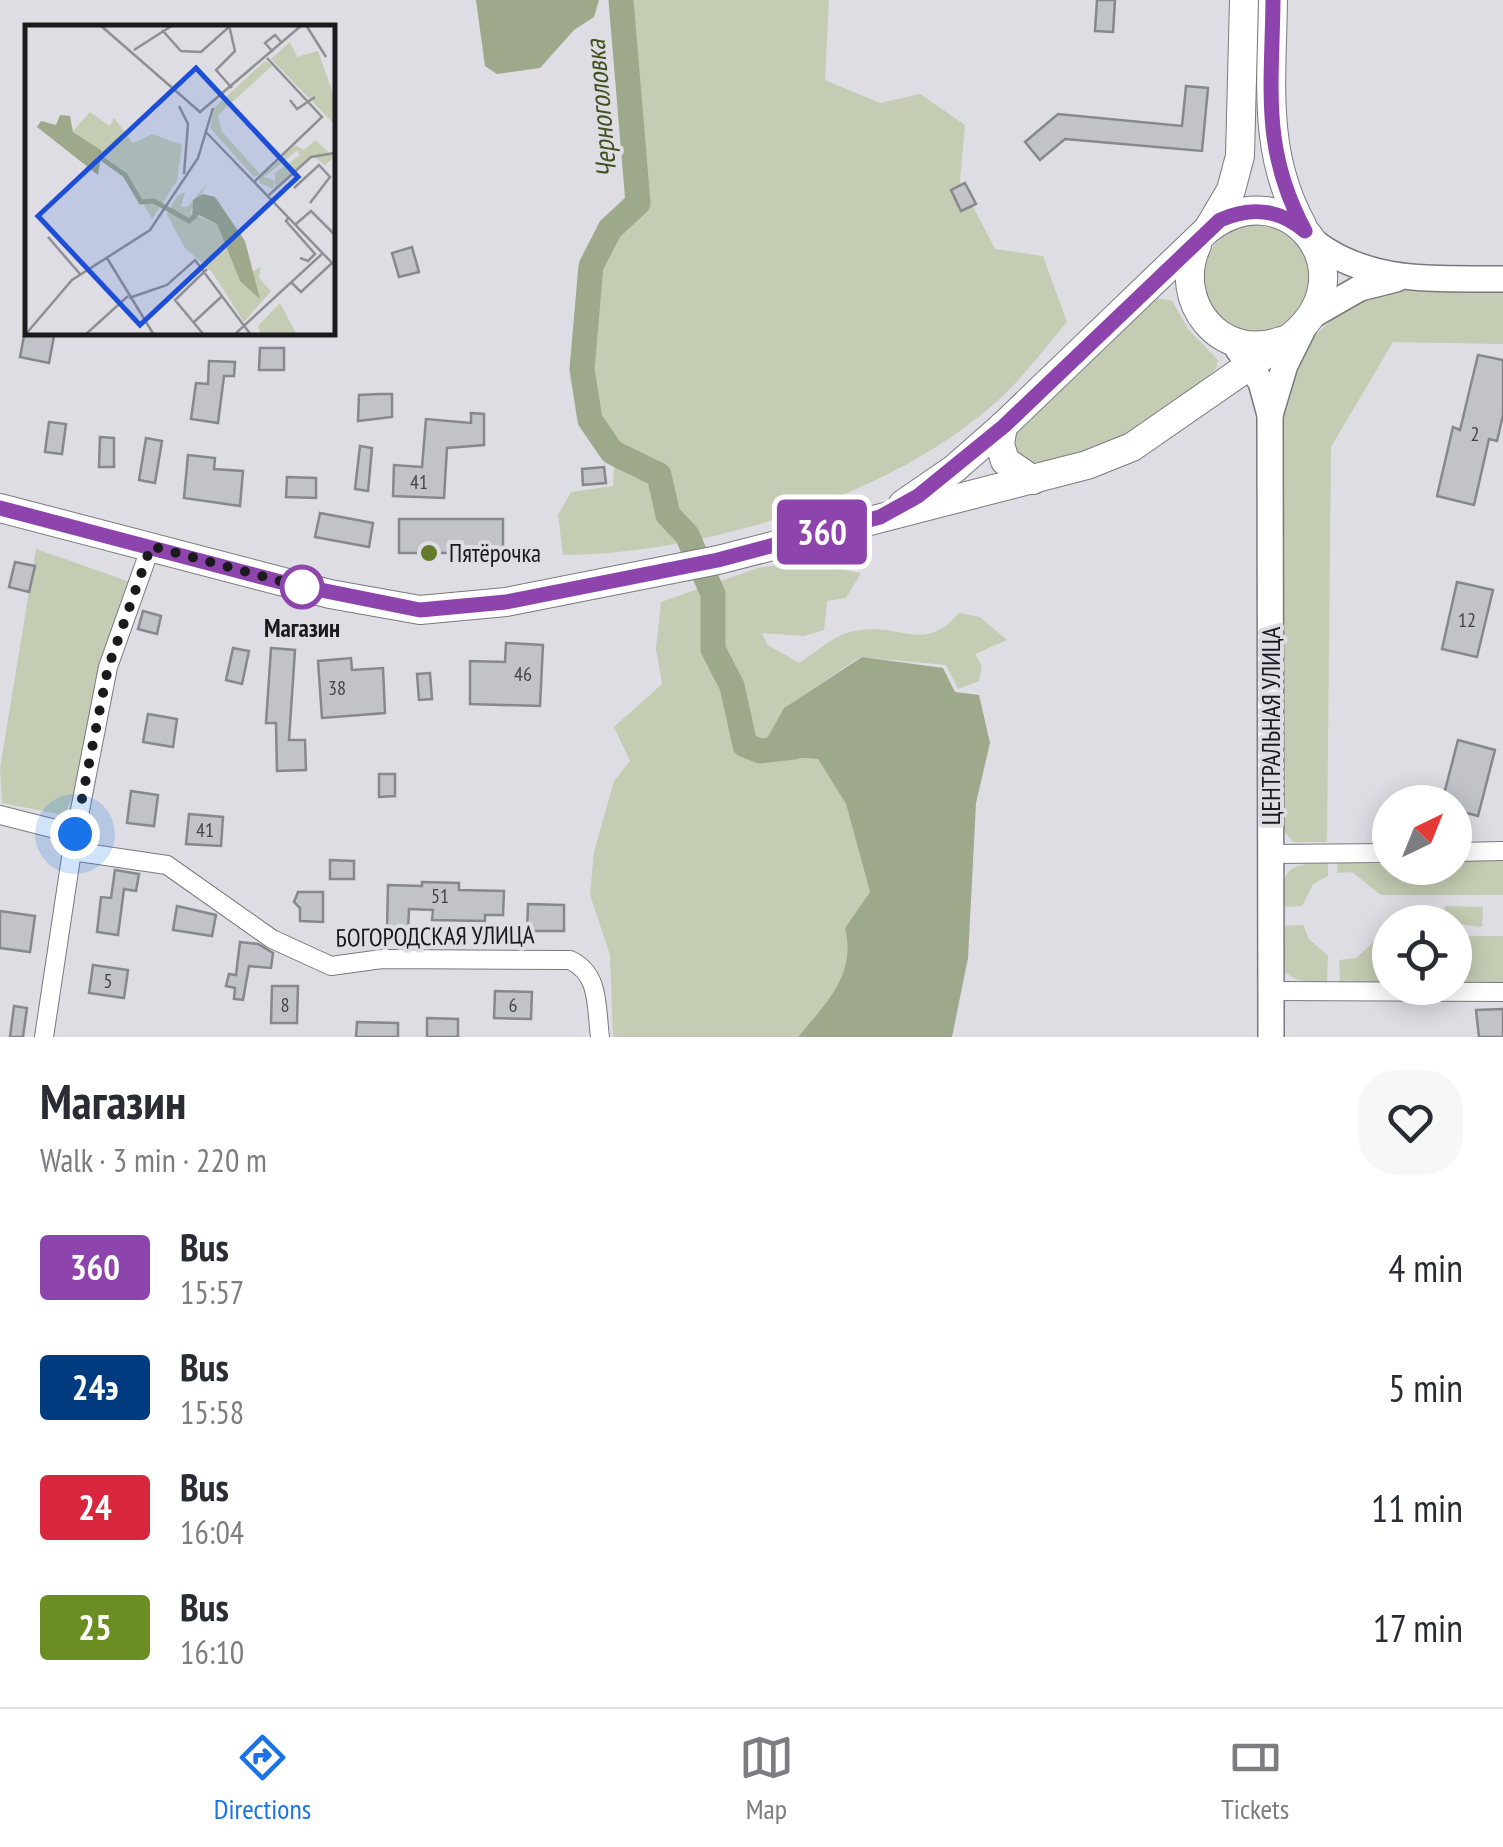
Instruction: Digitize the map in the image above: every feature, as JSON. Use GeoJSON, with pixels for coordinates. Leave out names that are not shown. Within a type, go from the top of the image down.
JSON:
{"type":"FeatureCollection","features":[{"type":"Feature","properties":{"kind":"main road"},"geometry":{"type":"LineString","coordinates":[[1244,0],[1240,156],[1231,190],[1203,236],[1188,278],[1191,297],[1211,329],[1227,339],[1260,346],[1303,325]]}},
{"type":"Feature","properties":{"kind":"main road"},"geometry":{"type":"LineString","coordinates":[[0,508],[281,582],[420,610],[506,602],[718,560],[1033,480],[1132,447],[1303,325],[1324,286],[1309,236],[1283,191],[1274,147],[1270,118],[1273,0]]}},
{"type":"Feature","properties":{"kind":"main road"},"geometry":{"type":"LineString","coordinates":[[880,517],[954,470],[1203,236],[1234,214],[1265,210],[1294,221],[1309,236]]}},
{"type":"Feature","properties":{"kind":"main road"},"geometry":{"type":"LineString","coordinates":[[1004,426],[1000,444],[1005,461],[1033,480]]}},
{"type":"Feature","properties":{"kind":"street"},"geometry":{"type":"LineString","coordinates":[[1309,236],[1335,258],[1400,278]]}},
{"type":"Feature","properties":{"kind":"street"},"geometry":{"type":"LineString","coordinates":[[1270,415],[1285,365],[1303,325],[1360,288],[1400,278],[1503,279]]}},
{"type":"Feature","properties":{"kind":"street"},"geometry":{"type":"LineString","coordinates":[[1227,339],[1252,363],[1270,415]]}},
{"type":"Feature","properties":{"kind":"street","name":"ЦЕНТРАЛЬНАЯ УЛИЦА"},"geometry":{"type":"LineString","coordinates":[[1270,415],[1271,1037]]}},
{"type":"Feature","properties":{"kind":"street"},"geometry":{"type":"LineString","coordinates":[[44,1037],[73,843],[108,668],[151,546]]}},
{"type":"Feature","properties":{"kind":"street","name":"БОГОРОДСКАЯ УЛИЦА"},"geometry":{"type":"LineString","coordinates":[[0,815],[73,843],[168,865],[272,940],[330,966],[382,959],[570,960],[587,968],[592,978],[600,1037]]}},
{"type":"Feature","properties":{"kind":"street"},"geometry":{"type":"LineString","coordinates":[[1472,852],[1503,851]]}},
{"type":"Feature","properties":{"kind":"street"},"geometry":{"type":"LineString","coordinates":[[1272,854],[1372,853]]}},
{"type":"Feature","properties":{"kind":"street"},"geometry":{"type":"LineString","coordinates":[[1272,990],[1503,992]]}},
{"type":"Feature","properties":{"kind":"shaded area"},"geometry":{"type":"Polygon","coordinates":[[[476,0],[599,0],[594,17],[574,30],[540,68],[497,74],[485,66],[476,0]]]}},
{"type":"Feature","properties":{"kind":"shaded area"},"geometry":{"type":"Polygon","coordinates":[[[632,0],[829,0],[825,80],[880,103],[920,94],[965,125],[960,181],[995,249],[1043,256],[1067,322],[1006,393],[953,436],[850,492],[792,514],[675,544],[563,555],[558,515],[571,492],[613,486],[614,467],[600,451],[592,371],[594,338],[606,252],[650,201],[632,0]]]}},
{"type":"Feature","properties":{"kind":"shaded area"},"geometry":{"type":"Polygon","coordinates":[[[1257,224],[1278,228],[1295,240],[1307,257],[1311,278],[1307,299],[1295,316],[1278,328],[1257,332],[1236,328],[1219,316],[1207,299],[1203,278],[1207,257],[1219,240],[1236,228],[1257,224]]]}},
{"type":"Feature","properties":{"kind":"shaded area"},"geometry":{"type":"Polygon","coordinates":[[[1381,290],[1503,291],[1503,344],[1393,342],[1331,447],[1327,842],[1293,842],[1281,827],[1281,415],[1293,371],[1313,338],[1342,312],[1381,290]]]}},
{"type":"Feature","properties":{"kind":"shaded area"},"geometry":{"type":"Polygon","coordinates":[[[1156,298],[1172,301],[1188,329],[1218,360],[1216,369],[1131,437],[1066,463],[1019,466],[1009,433],[1156,298]]]}},
{"type":"Feature","properties":{"kind":"shaded area"},"geometry":{"type":"Polygon","coordinates":[[[36,549],[133,583],[117,612],[74,794],[64,815],[2,803],[0,768],[36,549]]]}},
{"type":"Feature","properties":{"kind":"shaded area"},"geometry":{"type":"Polygon","coordinates":[[[799,562],[861,573],[846,598],[827,601],[824,630],[804,636],[762,633],[768,645],[799,663],[847,633],[933,633],[959,613],[980,617],[1007,640],[975,654],[982,666],[979,681],[958,689],[946,665],[860,657],[784,708],[764,763],[788,757],[818,759],[846,804],[870,892],[845,928],[843,974],[798,1037],[613,1037],[610,955],[590,895],[594,852],[614,781],[630,761],[614,727],[662,684],[656,649],[661,602],[758,568],[799,562]]]}},
{"type":"Feature","properties":{"kind":"shaded area"},"geometry":{"type":"Polygon","coordinates":[[[862,657],[943,668],[955,692],[979,695],[990,743],[976,803],[968,958],[952,1037],[798,1037],[843,974],[845,928],[870,892],[846,804],[818,759],[788,757],[764,763],[760,751],[784,708],[862,657]]]}},
{"type":"Feature","properties":{"kind":"shaded area"},"geometry":{"type":"Polygon","coordinates":[[[1472,860],[1503,860],[1503,895],[1381,895],[1352,872],[1337,873],[1338,862],[1372,864],[1372,885],[1472,885],[1472,860]]]}},
{"type":"Feature","properties":{"kind":"shaded area"},"geometry":{"type":"Polygon","coordinates":[[[1328,863],[1328,876],[1313,884],[1302,906],[1282,907],[1284,883],[1290,870],[1328,863]]]}},
{"type":"Feature","properties":{"kind":"shaded area"},"geometry":{"type":"Polygon","coordinates":[[[1472,907],[1483,907],[1482,927],[1472,926],[1472,907]]]}},
{"type":"Feature","properties":{"kind":"shaded area"},"geometry":{"type":"Polygon","coordinates":[[[1303,925],[1309,939],[1328,956],[1327,983],[1298,980],[1285,973],[1281,926],[1303,925]]]}},
{"type":"Feature","properties":{"kind":"shaded area"},"geometry":{"type":"Polygon","coordinates":[[[1472,936],[1503,936],[1503,984],[1472,984],[1472,936]]]}},
{"type":"Feature","properties":{"kind":"shaded area"},"geometry":{"type":"Polygon","coordinates":[[[1372,943],[1372,984],[1340,984],[1339,960],[1356,958],[1372,943]]]}},
{"type":"Feature","properties":{"kind":"building"},"geometry":{"type":"Polygon","coordinates":[[[1097,0],[1115,0],[1113,32],[1095,31],[1097,0]]]}},
{"type":"Feature","properties":{"kind":"building"},"geometry":{"type":"Polygon","coordinates":[[[1186,86],[1208,88],[1202,151],[1065,139],[1040,160],[1025,142],[1058,114],[1182,126],[1186,86]]]}},
{"type":"Feature","properties":{"kind":"building"},"geometry":{"type":"Polygon","coordinates":[[[965,183],[976,204],[961,211],[951,190],[965,183]]]}},
{"type":"Feature","properties":{"kind":"building"},"geometry":{"type":"Polygon","coordinates":[[[412,247],[419,272],[399,277],[392,253],[412,247]]]}},
{"type":"Feature","properties":{"kind":"building"},"geometry":{"type":"Polygon","coordinates":[[[25,331],[25,335],[54,336],[49,363],[20,357],[25,331]]]}},
{"type":"Feature","properties":{"kind":"building"},"geometry":{"type":"Polygon","coordinates":[[[260,348],[284,348],[284,370],[259,370],[260,348]]]}},
{"type":"Feature","properties":{"kind":"building"},"geometry":{"type":"Polygon","coordinates":[[[1478,355],[1503,360],[1503,415],[1497,441],[1489,439],[1474,505],[1437,496],[1453,427],[1460,430],[1478,355]]]}},
{"type":"Feature","properties":{"kind":"building"},"geometry":{"type":"Polygon","coordinates":[[[209,361],[235,362],[234,376],[224,376],[218,423],[191,419],[196,383],[208,384],[209,361]]]}},
{"type":"Feature","properties":{"kind":"building"},"geometry":{"type":"Polygon","coordinates":[[[392,394],[392,417],[358,421],[359,395],[392,394]]]}},
{"type":"Feature","properties":{"kind":"building"},"geometry":{"type":"Polygon","coordinates":[[[471,413],[484,414],[484,445],[447,448],[444,498],[393,496],[394,465],[422,467],[426,419],[471,423],[471,413]]]}},
{"type":"Feature","properties":{"kind":"building"},"geometry":{"type":"Polygon","coordinates":[[[49,422],[66,424],[62,454],[45,452],[49,422]]]}},
{"type":"Feature","properties":{"kind":"building"},"geometry":{"type":"Polygon","coordinates":[[[100,437],[114,438],[114,467],[99,467],[100,437]]]}},
{"type":"Feature","properties":{"kind":"building"},"geometry":{"type":"Polygon","coordinates":[[[146,438],[162,441],[155,483],[139,480],[146,438]]]}},
{"type":"Feature","properties":{"kind":"building"},"geometry":{"type":"Polygon","coordinates":[[[360,446],[372,448],[368,491],[355,489],[360,446]]]}},
{"type":"Feature","properties":{"kind":"building"},"geometry":{"type":"Polygon","coordinates":[[[188,455],[215,458],[214,469],[243,471],[240,506],[184,498],[188,455]]]}},
{"type":"Feature","properties":{"kind":"building"},"geometry":{"type":"Polygon","coordinates":[[[604,467],[606,483],[583,485],[582,469],[604,467]]]}},
{"type":"Feature","properties":{"kind":"building"},"geometry":{"type":"Polygon","coordinates":[[[287,477],[316,478],[316,498],[286,497],[287,477]]]}},
{"type":"Feature","properties":{"kind":"building"},"geometry":{"type":"Polygon","coordinates":[[[320,513],[373,523],[369,547],[315,537],[320,513]]]}},
{"type":"Feature","properties":{"kind":"building"},"geometry":{"type":"Polygon","coordinates":[[[399,519],[503,519],[503,553],[399,553],[399,519]]]}},
{"type":"Feature","properties":{"kind":"building"},"geometry":{"type":"Polygon","coordinates":[[[15,562],[35,566],[29,592],[9,587],[15,562]]]}},
{"type":"Feature","properties":{"kind":"building"},"geometry":{"type":"Polygon","coordinates":[[[1457,582],[1493,590],[1477,657],[1442,649],[1457,582]]]}},
{"type":"Feature","properties":{"kind":"building"},"geometry":{"type":"Polygon","coordinates":[[[143,611],[161,616],[157,634],[138,629],[143,611]]]}},
{"type":"Feature","properties":{"kind":"building"},"geometry":{"type":"Polygon","coordinates":[[[506,643],[543,645],[540,706],[470,704],[470,661],[505,662],[506,643]]]}},
{"type":"Feature","properties":{"kind":"building"},"geometry":{"type":"Polygon","coordinates":[[[233,648],[249,651],[242,684],[226,680],[233,648]]]}},
{"type":"Feature","properties":{"kind":"building"},"geometry":{"type":"Polygon","coordinates":[[[271,648],[295,650],[289,740],[305,740],[306,770],[277,771],[276,723],[266,723],[271,648]]]}},
{"type":"Feature","properties":{"kind":"building"},"geometry":{"type":"Polygon","coordinates":[[[351,658],[352,670],[383,668],[385,713],[322,718],[318,661],[351,658]]]}},
{"type":"Feature","properties":{"kind":"building"},"geometry":{"type":"Polygon","coordinates":[[[430,673],[432,699],[419,700],[417,674],[430,673]]]}},
{"type":"Feature","properties":{"kind":"building"},"geometry":{"type":"Polygon","coordinates":[[[148,714],[177,719],[173,747],[143,742],[148,714]]]}},
{"type":"Feature","properties":{"kind":"building"},"geometry":{"type":"Polygon","coordinates":[[[1458,740],[1495,750],[1478,816],[1472,814],[1472,785],[1446,785],[1458,740]]]}},
{"type":"Feature","properties":{"kind":"building"},"geometry":{"type":"Polygon","coordinates":[[[379,774],[395,774],[395,796],[379,797],[379,774]]]}},
{"type":"Feature","properties":{"kind":"building"},"geometry":{"type":"Polygon","coordinates":[[[131,791],[158,795],[154,826],[127,823],[131,791]]]}},
{"type":"Feature","properties":{"kind":"building"},"geometry":{"type":"Polygon","coordinates":[[[189,814],[223,817],[221,846],[186,844],[189,814]]]}},
{"type":"Feature","properties":{"kind":"building"},"geometry":{"type":"Polygon","coordinates":[[[330,860],[354,861],[354,879],[330,879],[330,860]]]}},
{"type":"Feature","properties":{"kind":"building"},"geometry":{"type":"Polygon","coordinates":[[[115,870],[139,874],[136,891],[124,889],[118,935],[97,932],[101,897],[111,898],[115,870]]]}},
{"type":"Feature","properties":{"kind":"building"},"geometry":{"type":"Polygon","coordinates":[[[422,882],[459,883],[459,890],[504,891],[503,915],[485,915],[485,921],[432,920],[433,910],[409,909],[408,930],[387,930],[388,885],[422,886],[422,882]]]}},
{"type":"Feature","properties":{"kind":"building"},"geometry":{"type":"Polygon","coordinates":[[[298,892],[323,892],[323,922],[300,921],[300,908],[294,902],[298,892]]]}},
{"type":"Feature","properties":{"kind":"building"},"geometry":{"type":"Polygon","coordinates":[[[528,904],[564,905],[564,931],[527,931],[528,904]]]}},
{"type":"Feature","properties":{"kind":"building"},"geometry":{"type":"Polygon","coordinates":[[[177,906],[216,915],[212,936],[173,930],[177,906]]]}},
{"type":"Feature","properties":{"kind":"building"},"geometry":{"type":"Polygon","coordinates":[[[0,911],[35,916],[30,952],[0,948],[0,911]]]}},
{"type":"Feature","properties":{"kind":"building"},"geometry":{"type":"Polygon","coordinates":[[[240,942],[258,944],[273,953],[271,968],[249,966],[243,1000],[234,999],[235,988],[226,986],[229,974],[236,975],[240,942]]]}},
{"type":"Feature","properties":{"kind":"building"},"geometry":{"type":"Polygon","coordinates":[[[93,965],[128,970],[124,998],[89,993],[93,965]]]}},
{"type":"Feature","properties":{"kind":"building"},"geometry":{"type":"Polygon","coordinates":[[[272,986],[298,986],[297,1023],[271,1023],[272,986]]]}},
{"type":"Feature","properties":{"kind":"building"},"geometry":{"type":"Polygon","coordinates":[[[495,991],[532,992],[531,1019],[494,1018],[495,991]]]}},
{"type":"Feature","properties":{"kind":"building"},"geometry":{"type":"Polygon","coordinates":[[[14,1006],[27,1008],[23,1037],[10,1037],[14,1006]]]}},
{"type":"Feature","properties":{"kind":"building"},"geometry":{"type":"Polygon","coordinates":[[[1503,1009],[1503,1037],[1479,1037],[1476,1010],[1503,1009]]]}},
{"type":"Feature","properties":{"kind":"building"},"geometry":{"type":"Polygon","coordinates":[[[427,1018],[458,1019],[458,1037],[427,1037],[427,1018]]]}},
{"type":"Feature","properties":{"kind":"building"},"geometry":{"type":"Polygon","coordinates":[[[357,1022],[398,1023],[398,1037],[356,1037],[357,1022]]]}},
{"type":"Feature","properties":{"kind":"waterway","name":"Черноголовка"},"geometry":{"type":"LineString","coordinates":[[621,0],[638,203],[610,229],[591,266],[582,369],[590,420],[612,452],[659,475],[668,515],[687,535],[713,594],[713,649],[732,686],[745,745],[760,751],[794,747]]}},
{"type":"Feature","properties":{"kind":"bus line","name":"360"},"geometry":{"type":"LineString","coordinates":[[0,508],[330,594],[420,610],[506,602],[575,590],[718,560],[880,517],[954,470],[1220,220],[1249,210],[1265,210],[1294,221],[1305,231],[1283,191],[1276,162],[1270,118],[1273,0]]}},
{"type":"Feature","properties":{"kind":"place","name":"Пятёрочка"},"geometry":{"type":"Point","coordinates":[429,553]}},
{"type":"Feature","properties":{"kind":"place","name":"Магазин"},"geometry":{"type":"Point","coordinates":[302,587]}},
{"type":"Feature","properties":{"kind":"route"},"geometry":{"type":"LineString","coordinates":[[75,834],[108,668],[151,546],[306,588],[302,587]]}}]}
